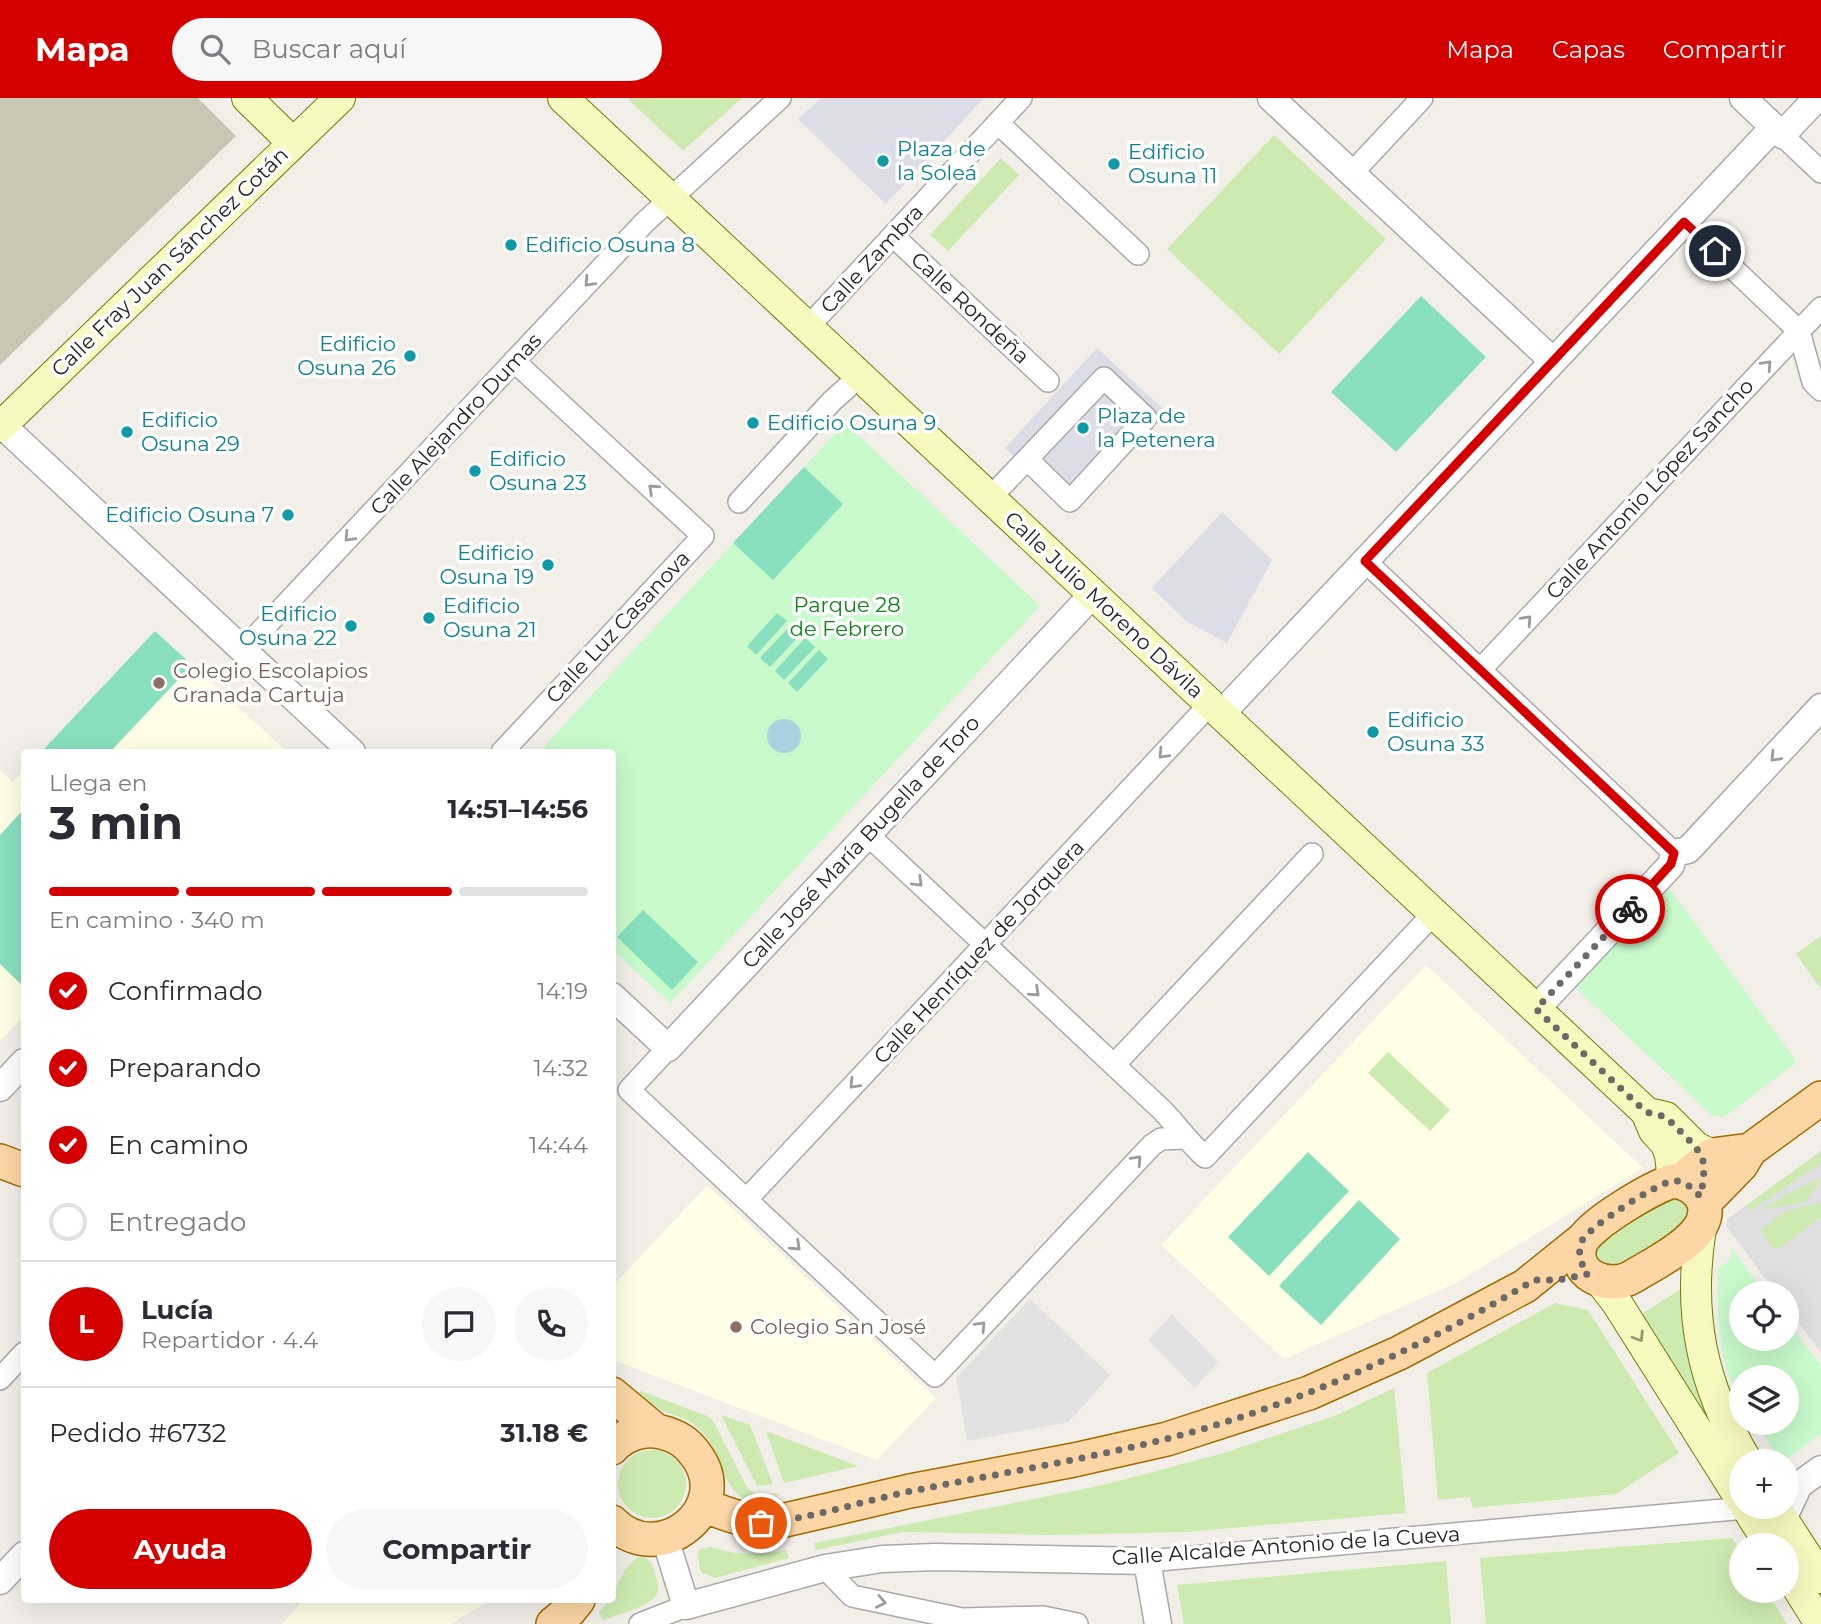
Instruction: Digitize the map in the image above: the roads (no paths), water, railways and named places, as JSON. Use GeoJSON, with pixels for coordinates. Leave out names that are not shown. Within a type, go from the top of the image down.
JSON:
{"type":"FeatureCollection","features":[{"type":"Feature","properties":{"kind":"main road"},"geometry":{"type":"LineString","coordinates":[[247,98],[293,143]]}},
{"type":"Feature","properties":{"kind":"main road","name":"Calle Fray Juan Sánchez Cotán"},"geometry":{"type":"LineString","coordinates":[[1,426],[340,98]]}},
{"type":"Feature","properties":{"kind":"main road","name":"Calle Julio Moreno Dávila"},"geometry":{"type":"LineString","coordinates":[[563,98],[1646,1112],[1654,1130],[1671,1155],[1696,1181]]}},
{"type":"Feature","properties":{"kind":"main road"},"geometry":{"type":"LineString","coordinates":[[1534,1280],[1594,1277],[1612,1283],[1626,1280],[1682,1246],[1696,1181],[1750,1150],[1821,1098]]}},
{"type":"Feature","properties":{"kind":"main road","name":"Calle Julio Moreno Dávila"},"geometry":{"type":"LineString","coordinates":[[1646,1112],[1666,1117],[1696,1181]]}},
{"type":"Feature","properties":{"kind":"main road"},"geometry":{"type":"LineString","coordinates":[[703,1505],[736,1519],[761,1523],[781,1521],[910,1491],[1074,1460],[1167,1438],[1309,1393],[1399,1353],[1534,1280],[1594,1227],[1659,1185],[1696,1181],[1741,1164],[1750,1150]]}},
{"type":"Feature","properties":{"kind":"main road"},"geometry":{"type":"LineString","coordinates":[[0,1161],[21,1169]]}},
{"type":"Feature","properties":{"kind":"main road"},"geometry":{"type":"LineString","coordinates":[[0,1181],[21,1190]]}},
{"type":"Feature","properties":{"kind":"main road"},"geometry":{"type":"LineString","coordinates":[[1696,1181],[1695,1286],[1700,1343],[1705,1369],[1717,1404],[1741,1449]]}},
{"type":"Feature","properties":{"kind":"main road"},"geometry":{"type":"LineString","coordinates":[[1582,1240],[1579,1251],[1583,1267],[1618,1303],[1729,1468]]}},
{"type":"Feature","properties":{"kind":"main road"},"geometry":{"type":"LineString","coordinates":[[616,1397],[655,1430]]}},
{"type":"Feature","properties":{"kind":"main road"},"geometry":{"type":"LineString","coordinates":[[616,1445],[638,1432],[655,1430],[673,1434],[688,1444],[702,1463],[706,1479],[703,1505],[688,1527],[666,1538],[650,1540],[616,1531]]}},
{"type":"Feature","properties":{"kind":"main road"},"geometry":{"type":"LineString","coordinates":[[1765,1519],[1821,1578]]}},
{"type":"Feature","properties":{"kind":"main road"},"geometry":{"type":"LineString","coordinates":[[1799,1591],[1820,1624]]}},
{"type":"Feature","properties":{"kind":"main road"},"geometry":{"type":"LineString","coordinates":[[553,1624],[576,1603]]}},
{"type":"Feature","properties":{"kind":"street","name":"Calle Alejandro Dumas"},"geometry":{"type":"LineString","coordinates":[[243,650],[644,223],[780,98]]}},
{"type":"Feature","properties":{"kind":"street","name":"Calle Zambra"},"geometry":{"type":"LineString","coordinates":[[808,327],[1021,98]]}},
{"type":"Feature","properties":{"kind":"street"},"geometry":{"type":"LineString","coordinates":[[1271,98],[1553,361]]}},
{"type":"Feature","properties":{"kind":"street"},"geometry":{"type":"LineString","coordinates":[[1352,173],[1422,98]]}},
{"type":"Feature","properties":{"kind":"street"},"geometry":{"type":"LineString","coordinates":[[1743,98],[1821,172]]}},
{"type":"Feature","properties":{"kind":"street","name":"Calle Henríquez de Jorquera"},"geometry":{"type":"LineString","coordinates":[[747,1199],[985,945],[1215,709],[1365,561],[1684,222],[1778,131],[1817,98]]}},
{"type":"Feature","properties":{"kind":"street"},"geometry":{"type":"LineString","coordinates":[[998,123],[1138,254]]}},
{"type":"Feature","properties":{"kind":"street"},"geometry":{"type":"LineString","coordinates":[[1684,222],[1799,331],[1813,382],[1821,390]]}},
{"type":"Feature","properties":{"kind":"street","name":"Calle Rondeña"},"geometry":{"type":"LineString","coordinates":[[893,236],[1048,381]]}},
{"type":"Feature","properties":{"kind":"street","name":"Calle Antonio López Sancho"},"geometry":{"type":"LineString","coordinates":[[1480,670],[1821,308]]}},
{"type":"Feature","properties":{"kind":"street","name":"Calle Luz Casanova"},"geometry":{"type":"LineString","coordinates":[[505,749],[703,536],[514,361]]}},
{"type":"Feature","properties":{"kind":"street"},"geometry":{"type":"LineString","coordinates":[[738,502],[832,401],[860,376]]}},
{"type":"Feature","properties":{"kind":"street"},"geometry":{"type":"LineString","coordinates":[[990,498],[1027,459],[1104,378],[1146,418],[1070,501],[1027,459]]}},
{"type":"Feature","properties":{"kind":"street"},"geometry":{"type":"LineString","coordinates":[[1,426],[348,749]]}},
{"type":"Feature","properties":{"kind":"street"},"geometry":{"type":"LineString","coordinates":[[1365,561],[1674,853]]}},
{"type":"Feature","properties":{"kind":"street","name":"Calle José María Bugella de Toro"},"geometry":{"type":"LineString","coordinates":[[747,1199],[736,1192],[629,1090],[1093,594]]}},
{"type":"Feature","properties":{"kind":"street"},"geometry":{"type":"LineString","coordinates":[[1674,853],[1688,850],[1821,707]]}},
{"type":"Feature","properties":{"kind":"street"},"geometry":{"type":"LineString","coordinates":[[868,835],[1177,1125],[1184,1138],[1205,1157],[1434,913]]}},
{"type":"Feature","properties":{"kind":"street"},"geometry":{"type":"LineString","coordinates":[[1536,1009],[1671,864],[1674,853]]}},
{"type":"Feature","properties":{"kind":"street"},"geometry":{"type":"LineString","coordinates":[[1114,1065],[1312,854]]}},
{"type":"Feature","properties":{"kind":"street"},"geometry":{"type":"LineString","coordinates":[[616,1000],[668,1048]]}},
{"type":"Feature","properties":{"kind":"street"},"geometry":{"type":"LineString","coordinates":[[0,1088],[21,1065]]}},
{"type":"Feature","properties":{"kind":"street"},"geometry":{"type":"LineString","coordinates":[[747,1199],[935,1376],[1152,1145],[1161,1139],[1184,1138]]}},
{"type":"Feature","properties":{"kind":"street"},"geometry":{"type":"LineString","coordinates":[[0,1379],[21,1356]]}},
{"type":"Feature","properties":{"kind":"street"},"geometry":{"type":"LineString","coordinates":[[1799,1482],[1821,1469]]}},
{"type":"Feature","properties":{"kind":"street","name":"Calle Alcalde Antonio de la Cueva"},"geometry":{"type":"LineString","coordinates":[[686,1606],[825,1568],[882,1559],[935,1557],[1147,1561],[1729,1516]]}},
{"type":"Feature","properties":{"kind":"street"},"geometry":{"type":"LineString","coordinates":[[640,1624],[686,1606],[666,1538]]}},
{"type":"Feature","properties":{"kind":"street"},"geometry":{"type":"LineString","coordinates":[[0,1581],[21,1558]]}},
{"type":"Feature","properties":{"kind":"street"},"geometry":{"type":"LineString","coordinates":[[1147,1561],[1158,1624]]}},
{"type":"Feature","properties":{"kind":"street"},"geometry":{"type":"LineString","coordinates":[[825,1568],[852,1597],[962,1619],[1043,1617],[1077,1624]]}},
{"type":"Feature","properties":{"kind":"water"},"geometry":{"type":"Polygon","coordinates":[[[784,719],[796,724],[801,736],[796,748],[784,753],[772,748],[767,736],[772,724],[784,719]]]}},
{"type":"Feature","properties":{"kind":"place","name":"Plaza de la Soleá"},"geometry":{"type":"Point","coordinates":[883,161]}},
{"type":"Feature","properties":{"kind":"place","name":"Edificio Osuna 11"},"geometry":{"type":"Point","coordinates":[1114,164]}},
{"type":"Feature","properties":{"kind":"place","name":"Edificio Osuna 8"},"geometry":{"type":"Point","coordinates":[511,245]}},
{"type":"Feature","properties":{"kind":"place","name":"Edificio Osuna 26"},"geometry":{"type":"Point","coordinates":[410,356]}},
{"type":"Feature","properties":{"kind":"place","name":"Edificio Osuna 9"},"geometry":{"type":"Point","coordinates":[753,423]}},
{"type":"Feature","properties":{"kind":"place","name":"Plaza de la Petenera"},"geometry":{"type":"Point","coordinates":[1083,428]}},
{"type":"Feature","properties":{"kind":"place","name":"Edificio Osuna 29"},"geometry":{"type":"Point","coordinates":[127,432]}},
{"type":"Feature","properties":{"kind":"place","name":"Edificio Osuna 23"},"geometry":{"type":"Point","coordinates":[475,471]}},
{"type":"Feature","properties":{"kind":"place","name":"Edificio Osuna 7"},"geometry":{"type":"Point","coordinates":[288,515]}},
{"type":"Feature","properties":{"kind":"place","name":"Edificio Osuna 19"},"geometry":{"type":"Point","coordinates":[548,565]}},
{"type":"Feature","properties":{"kind":"place","name":"Edificio Osuna 21"},"geometry":{"type":"Point","coordinates":[429,618]}},
{"type":"Feature","properties":{"kind":"place","name":"Edificio Osuna 22"},"geometry":{"type":"Point","coordinates":[351,626]}},
{"type":"Feature","properties":{"kind":"place","name":"Colegio Escolapios Granada Cartuja"},"geometry":{"type":"Point","coordinates":[159,683]}},
{"type":"Feature","properties":{"kind":"place","name":"Edificio Osuna 33"},"geometry":{"type":"Point","coordinates":[1373,732]}},
{"type":"Feature","properties":{"kind":"place","name":"Colegio San José"},"geometry":{"type":"Point","coordinates":[736,1327]}},
{"type":"Feature","properties":{"kind":"park label","name":"Parque 28 de Febrero"},"geometry":{"type":"Point","coordinates":[847,617]}}]}
